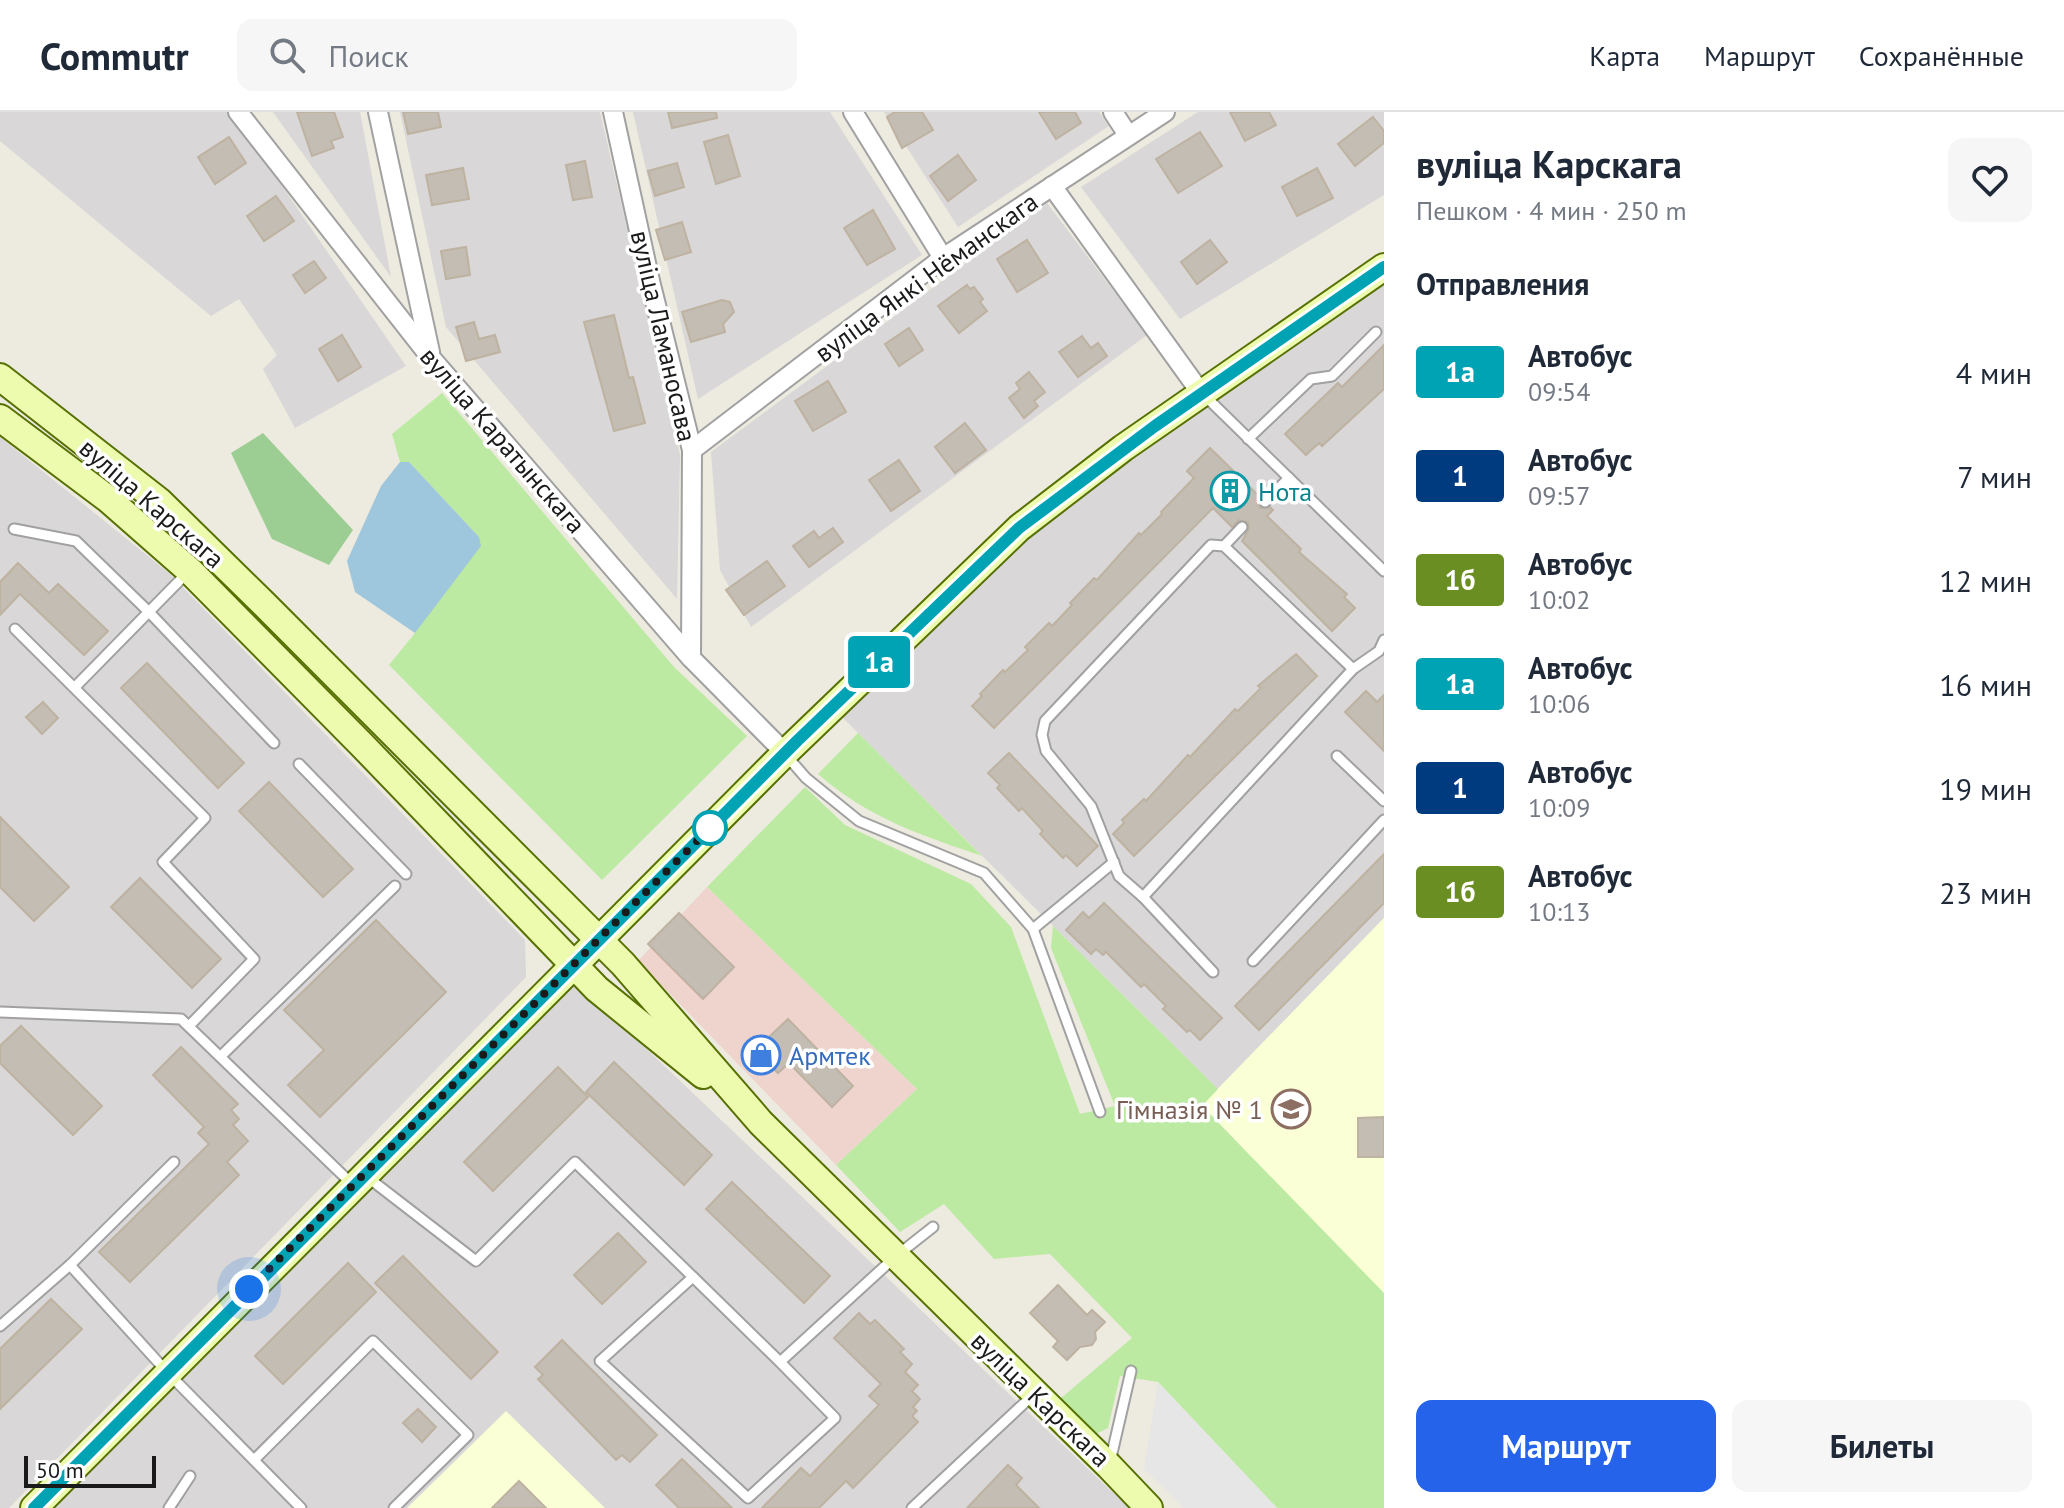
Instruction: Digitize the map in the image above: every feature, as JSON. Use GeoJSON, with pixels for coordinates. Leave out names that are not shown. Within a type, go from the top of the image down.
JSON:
{"type":"FeatureCollection","features":[{"type":"Feature","properties":{"kind":"street","name":"вуліца Каратынскага"},"geometry":{"type":"LineString","coordinates":[[238,112],[431,358],[691,658],[785,753]]}},
{"type":"Feature","properties":{"kind":"street"},"geometry":{"type":"LineString","coordinates":[[378,112],[431,358]]}},
{"type":"Feature","properties":{"kind":"street","name":"вуліца Ламаносава"},"geometry":{"type":"LineString","coordinates":[[613,112],[650,281],[692,450],[691,658]]}},
{"type":"Feature","properties":{"kind":"street"},"geometry":{"type":"LineString","coordinates":[[853,112],[943,258]]}},
{"type":"Feature","properties":{"kind":"street"},"geometry":{"type":"LineString","coordinates":[[1113,112],[1128,135]]}},
{"type":"Feature","properties":{"kind":"street","name":"вуліца Янкі Нёманскага"},"geometry":{"type":"LineString","coordinates":[[692,450],[943,258],[1165,112]]}},
{"type":"Feature","properties":{"kind":"street"},"geometry":{"type":"LineString","coordinates":[[1052,186],[1201,393]]}},
{"type":"Feature","properties":{"kind":"street"},"geometry":{"type":"LineString","coordinates":[[34,1508],[785,753],[1019,528],[1201,393],[1384,267]]}},
{"type":"Feature","properties":{"kind":"street","name":"вуліца Карскага"},"geometry":{"type":"LineString","coordinates":[[0,377],[159,501],[264,604],[623,964],[761,1123],[1149,1508]]}},
{"type":"Feature","properties":{"kind":"street","name":"вуліца Карскага"},"geometry":{"type":"LineString","coordinates":[[0,418],[108,499],[190,571],[597,989],[761,1123]]}},
{"type":"Feature","properties":{"kind":"lane"},"geometry":{"type":"LineString","coordinates":[[1248,439],[1311,379],[1332,376],[1376,332]]}},
{"type":"Feature","properties":{"kind":"lane"},"geometry":{"type":"LineString","coordinates":[[1201,393],[1384,571]]}},
{"type":"Feature","properties":{"kind":"lane"},"geometry":{"type":"LineString","coordinates":[[1265,502],[1289,478]]}},
{"type":"Feature","properties":{"kind":"lane"},"geometry":{"type":"LineString","coordinates":[[1224,546],[1242,527]]}},
{"type":"Feature","properties":{"kind":"lane"},"geometry":{"type":"LineString","coordinates":[[14,529],[76,541],[149,612],[274,743]]}},
{"type":"Feature","properties":{"kind":"lane"},"geometry":{"type":"LineString","coordinates":[[1213,972],[1143,897],[1119,876],[1091,806],[1046,751],[1042,735],[1045,721],[1211,545],[1224,546],[1353,669]]}},
{"type":"Feature","properties":{"kind":"lane"},"geometry":{"type":"LineString","coordinates":[[75,687],[190,571]]}},
{"type":"Feature","properties":{"kind":"lane"},"geometry":{"type":"LineString","coordinates":[[15,629],[205,818],[163,862],[254,959],[189,1026]]}},
{"type":"Feature","properties":{"kind":"lane"},"geometry":{"type":"LineString","coordinates":[[1143,897],[1353,669],[1382,653],[1384,640]]}},
{"type":"Feature","properties":{"kind":"lane"},"geometry":{"type":"LineString","coordinates":[[785,753],[806,778],[859,821],[984,873],[1033,929],[1100,1112]]}},
{"type":"Feature","properties":{"kind":"lane"},"geometry":{"type":"LineString","coordinates":[[1337,756],[1384,801]]}},
{"type":"Feature","properties":{"kind":"lane"},"geometry":{"type":"LineString","coordinates":[[299,764],[406,874]]}},
{"type":"Feature","properties":{"kind":"lane"},"geometry":{"type":"LineString","coordinates":[[1253,961],[1384,820]]}},
{"type":"Feature","properties":{"kind":"lane"},"geometry":{"type":"LineString","coordinates":[[1033,929],[1114,862]]}},
{"type":"Feature","properties":{"kind":"lane"},"geometry":{"type":"LineString","coordinates":[[221,1056],[395,886]]}},
{"type":"Feature","properties":{"kind":"lane"},"geometry":{"type":"LineString","coordinates":[[0,1012],[181,1019],[358,1180],[476,1261],[575,1162],[693,1277],[780,1362],[835,1418],[748,1498],[600,1361],[693,1277]]}},
{"type":"Feature","properties":{"kind":"lane"},"geometry":{"type":"LineString","coordinates":[[0,1326],[70,1265],[174,1162]]}},
{"type":"Feature","properties":{"kind":"lane"},"geometry":{"type":"LineString","coordinates":[[780,1362],[895,1257],[933,1227]]}},
{"type":"Feature","properties":{"kind":"lane"},"geometry":{"type":"LineString","coordinates":[[70,1265],[167,1372],[301,1508]]}},
{"type":"Feature","properties":{"kind":"lane"},"geometry":{"type":"LineString","coordinates":[[254,1460],[373,1341],[468,1435],[394,1508]]}},
{"type":"Feature","properties":{"kind":"lane"},"geometry":{"type":"LineString","coordinates":[[1109,1466],[1131,1371]]}},
{"type":"Feature","properties":{"kind":"lane"},"geometry":{"type":"LineString","coordinates":[[912,1508],[1035,1393]]}},
{"type":"Feature","properties":{"kind":"lane"},"geometry":{"type":"LineString","coordinates":[[169,1508],[190,1476]]}},
{"type":"Feature","properties":{"kind":"shaded area"},"geometry":{"type":"Polygon","coordinates":[[[0,112],[231,112],[406,366],[295,428],[263,369],[277,355],[239,299],[211,316],[0,141],[0,112]]]}},
{"type":"Feature","properties":{"kind":"shaded area"},"geometry":{"type":"Polygon","coordinates":[[[273,112],[360,112],[391,277],[273,112]]]}},
{"type":"Feature","properties":{"kind":"shaded area"},"geometry":{"type":"Polygon","coordinates":[[[400,112],[600,112],[680,455],[677,599],[446,327],[400,112]]]}},
{"type":"Feature","properties":{"kind":"shaded area"},"geometry":{"type":"Polygon","coordinates":[[[633,112],[830,112],[922,255],[698,399],[633,112]]]}},
{"type":"Feature","properties":{"kind":"shaded area"},"geometry":{"type":"Polygon","coordinates":[[[884,112],[1099,112],[1109,126],[958,227],[884,112]]]}},
{"type":"Feature","properties":{"kind":"shaded area"},"geometry":{"type":"Polygon","coordinates":[[[1198,112],[1384,112],[1384,195],[1180,319],[1081,187],[1198,112]]]}},
{"type":"Feature","properties":{"kind":"shaded area"},"geometry":{"type":"Polygon","coordinates":[[[1047,203],[1147,335],[751,627],[720,570],[711,452],[1047,203]]]}},
{"type":"Feature","properties":{"kind":"shaded area"},"geometry":{"type":"Polygon","coordinates":[[[1384,285],[1384,918],[1218,1089],[842,717],[998,562],[1056,513],[1384,285]]]}},
{"type":"Feature","properties":{"kind":"shaded area"},"geometry":{"type":"Polygon","coordinates":[[[0,437],[169,573],[525,940],[526,977],[9,1508],[0,1508],[0,437]]]}},
{"type":"Feature","properties":{"kind":"shaded area"},"geometry":{"type":"Polygon","coordinates":[[[707,887],[917,1089],[836,1165],[638,961],[707,887]]]}},
{"type":"Feature","properties":{"kind":"shaded area","name":"Гімназія № 1"},"geometry":{"type":"Polygon","coordinates":[[[1384,918],[1384,1297],[1202,1105],[1384,918]]]}},
{"type":"Feature","properties":{"kind":"shaded area"},"geometry":{"type":"Polygon","coordinates":[[[574,980],[1129,1508],[49,1508],[574,980]]]}},
{"type":"Feature","properties":{"kind":"shaded area"},"geometry":{"type":"Polygon","coordinates":[[[1158,1382],[1277,1508],[1184,1508],[1144,1469],[1158,1382]]]}},
{"type":"Feature","properties":{"kind":"shaded area"},"geometry":{"type":"Polygon","coordinates":[[[506,1411],[605,1508],[407,1508],[506,1411]]]}},
{"type":"Feature","properties":{"kind":"green space"},"geometry":{"type":"Polygon","coordinates":[[[442,393],[674,667],[747,736],[602,880],[389,665],[415,633],[479,537],[409,462],[400,462],[392,434],[442,393]]]}},
{"type":"Feature","properties":{"kind":"green space"},"geometry":{"type":"Polygon","coordinates":[[[263,433],[353,530],[329,565],[272,539],[231,453],[263,433]]]}},
{"type":"Feature","properties":{"kind":"green space"},"geometry":{"type":"Polygon","coordinates":[[[858,733],[982,856],[876,814],[818,774],[858,733]]]}},
{"type":"Feature","properties":{"kind":"green space"},"geometry":{"type":"Polygon","coordinates":[[[805,787],[845,825],[971,884],[1011,927],[1080,1114],[1115,1106],[1051,948],[1053,926],[1218,1089],[1202,1106],[1384,1293],[1384,1508],[1277,1508],[1158,1382],[1120,1376],[1108,1428],[1096,1434],[1060,1399],[1132,1338],[1050,1254],[994,1259],[944,1204],[900,1232],[836,1165],[917,1089],[707,887],[805,787]]]}},
{"type":"Feature","properties":{"kind":"water"},"geometry":{"type":"Polygon","coordinates":[[[400,462],[409,462],[479,537],[481,546],[415,633],[355,592],[347,561],[381,486],[400,462]]]}},
{"type":"Feature","properties":{"kind":"building"},"geometry":{"type":"Polygon","coordinates":[[[297,112],[334,112],[343,137],[331,141],[334,148],[312,156],[297,112]]]}},
{"type":"Feature","properties":{"kind":"building"},"geometry":{"type":"Polygon","coordinates":[[[403,112],[438,112],[441,127],[408,134],[403,112]]]}},
{"type":"Feature","properties":{"kind":"building"},"geometry":{"type":"Polygon","coordinates":[[[668,112],[716,112],[717,118],[672,128],[668,112]]]}},
{"type":"Feature","properties":{"kind":"building"},"geometry":{"type":"Polygon","coordinates":[[[895,112],[922,112],[933,130],[902,148],[887,117],[895,112]]]}},
{"type":"Feature","properties":{"kind":"building"},"geometry":{"type":"Polygon","coordinates":[[[1039,112],[1075,112],[1081,123],[1056,139],[1039,112]]]}},
{"type":"Feature","properties":{"kind":"building"},"geometry":{"type":"Polygon","coordinates":[[[1230,112],[1269,112],[1276,125],[1245,141],[1230,112]]]}},
{"type":"Feature","properties":{"kind":"building"},"geometry":{"type":"Polygon","coordinates":[[[1373,117],[1384,131],[1384,143],[1355,166],[1338,144],[1373,117]]]}},
{"type":"Feature","properties":{"kind":"building"},"geometry":{"type":"Polygon","coordinates":[[[1200,132],[1222,166],[1178,193],[1156,159],[1200,132]]]}},
{"type":"Feature","properties":{"kind":"building"},"geometry":{"type":"Polygon","coordinates":[[[728,135],[740,176],[716,184],[704,142],[728,135]]]}},
{"type":"Feature","properties":{"kind":"building"},"geometry":{"type":"Polygon","coordinates":[[[229,137],[246,163],[215,184],[198,157],[229,137]]]}},
{"type":"Feature","properties":{"kind":"building"},"geometry":{"type":"Polygon","coordinates":[[[958,155],[976,180],[948,201],[930,176],[958,155]]]}},
{"type":"Feature","properties":{"kind":"building"},"geometry":{"type":"Polygon","coordinates":[[[585,161],[592,197],[573,200],[566,165],[585,161]]]}},
{"type":"Feature","properties":{"kind":"building"},"geometry":{"type":"Polygon","coordinates":[[[677,163],[684,187],[655,196],[648,171],[677,163]]]}},
{"type":"Feature","properties":{"kind":"building"},"geometry":{"type":"Polygon","coordinates":[[[463,168],[469,199],[432,205],[426,175],[463,168]]]}},
{"type":"Feature","properties":{"kind":"building"},"geometry":{"type":"Polygon","coordinates":[[[1317,168],[1333,198],[1297,216],[1282,187],[1317,168]]]}},
{"type":"Feature","properties":{"kind":"building"},"geometry":{"type":"Polygon","coordinates":[[[276,196],[294,221],[264,241],[247,216],[276,196]]]}},
{"type":"Feature","properties":{"kind":"building"},"geometry":{"type":"Polygon","coordinates":[[[873,210],[895,249],[867,265],[844,228],[873,210]]]}},
{"type":"Feature","properties":{"kind":"building"},"geometry":{"type":"Polygon","coordinates":[[[682,222],[691,252],[665,260],[656,230],[682,222]]]}},
{"type":"Feature","properties":{"kind":"building"},"geometry":{"type":"Polygon","coordinates":[[[1027,240],[1048,273],[1017,292],[997,259],[1027,240]]]}},
{"type":"Feature","properties":{"kind":"building"},"geometry":{"type":"Polygon","coordinates":[[[1210,240],[1227,262],[1197,284],[1181,262],[1210,240]]]}},
{"type":"Feature","properties":{"kind":"building"},"geometry":{"type":"Polygon","coordinates":[[[466,247],[470,275],[446,279],[441,251],[466,247]]]}},
{"type":"Feature","properties":{"kind":"building"},"geometry":{"type":"Polygon","coordinates":[[[314,261],[326,278],[305,293],[293,275],[314,261]]]}},
{"type":"Feature","properties":{"kind":"building"},"geometry":{"type":"Polygon","coordinates":[[[967,285],[970,289],[974,287],[987,311],[959,333],[938,306],[967,285]]]}},
{"type":"Feature","properties":{"kind":"building"},"geometry":{"type":"Polygon","coordinates":[[[722,300],[730,302],[734,312],[723,324],[725,332],[691,342],[682,312],[722,300]]]}},
{"type":"Feature","properties":{"kind":"building"},"geometry":{"type":"Polygon","coordinates":[[[614,315],[629,378],[633,377],[645,423],[614,431],[584,322],[614,315]]]}},
{"type":"Feature","properties":{"kind":"building"},"geometry":{"type":"Polygon","coordinates":[[[474,322],[479,339],[495,335],[500,352],[466,361],[456,327],[474,322]]]}},
{"type":"Feature","properties":{"kind":"building"},"geometry":{"type":"Polygon","coordinates":[[[909,328],[923,350],[899,366],[885,344],[909,328]]]}},
{"type":"Feature","properties":{"kind":"building"},"geometry":{"type":"Polygon","coordinates":[[[342,335],[361,367],[338,381],[319,349],[342,335]]]}},
{"type":"Feature","properties":{"kind":"building"},"geometry":{"type":"Polygon","coordinates":[[[1082,336],[1091,348],[1098,343],[1107,356],[1078,377],[1059,352],[1082,336]]]}},
{"type":"Feature","properties":{"kind":"building"},"geometry":{"type":"Polygon","coordinates":[[[1384,345],[1384,389],[1322,446],[1319,443],[1306,455],[1285,434],[1338,383],[1342,387],[1384,345]]]}},
{"type":"Feature","properties":{"kind":"building"},"geometry":{"type":"Polygon","coordinates":[[[1029,372],[1045,392],[1034,401],[1038,406],[1024,418],[1009,398],[1020,389],[1016,383],[1029,372]]]}},
{"type":"Feature","properties":{"kind":"building"},"geometry":{"type":"Polygon","coordinates":[[[828,381],[846,412],[813,431],[795,401],[828,381]]]}},
{"type":"Feature","properties":{"kind":"building"},"geometry":{"type":"Polygon","coordinates":[[[965,423],[986,450],[955,473],[935,447],[965,423]]]}},
{"type":"Feature","properties":{"kind":"building"},"geometry":{"type":"Polygon","coordinates":[[[1210,448],[1260,497],[1260,508],[1270,507],[1273,510],[1267,516],[1301,549],[1299,552],[1347,594],[1344,597],[1355,608],[1332,631],[1242,541],[1249,529],[1248,522],[1239,520],[1232,527],[1213,508],[994,728],[972,706],[982,696],[980,694],[1028,650],[1025,647],[1049,623],[1052,626],[1072,605],[1070,603],[1094,578],[1097,580],[1139,533],[1141,535],[1162,514],[1194,478],[1187,471],[1210,448]]]}},
{"type":"Feature","properties":{"kind":"building"},"geometry":{"type":"Polygon","coordinates":[[[899,460],[920,491],[891,511],[869,480],[899,460]]]}},
{"type":"Feature","properties":{"kind":"building"},"geometry":{"type":"Polygon","coordinates":[[[833,528],[843,542],[809,567],[793,546],[814,531],[819,538],[833,528]]]}},
{"type":"Feature","properties":{"kind":"building"},"geometry":{"type":"Polygon","coordinates":[[[767,561],[785,586],[744,615],[726,590],[767,561]]]}},
{"type":"Feature","properties":{"kind":"building"},"geometry":{"type":"Polygon","coordinates":[[[18,563],[49,593],[58,584],[108,631],[84,655],[20,594],[0,615],[0,582],[18,563]]]}},
{"type":"Feature","properties":{"kind":"building"},"geometry":{"type":"Polygon","coordinates":[[[1296,654],[1317,676],[1134,856],[1113,834],[1124,823],[1122,820],[1144,799],[1146,801],[1235,709],[1238,711],[1261,688],[1258,686],[1296,654]]]}},
{"type":"Feature","properties":{"kind":"building"},"geometry":{"type":"Polygon","coordinates":[[[147,663],[244,763],[218,788],[121,688],[147,663]]]}},
{"type":"Feature","properties":{"kind":"building"},"geometry":{"type":"Polygon","coordinates":[[[1366,691],[1377,702],[1384,695],[1384,751],[1345,712],[1366,691]]]}},
{"type":"Feature","properties":{"kind":"building"},"geometry":{"type":"Polygon","coordinates":[[[43,702],[58,718],[42,734],[26,717],[43,702]]]}},
{"type":"Feature","properties":{"kind":"building"},"geometry":{"type":"Polygon","coordinates":[[[1009,753],[1098,846],[1077,866],[1066,855],[1063,858],[1040,834],[1043,831],[1022,808],[1019,811],[997,788],[1000,785],[988,773],[1009,753]]]}},
{"type":"Feature","properties":{"kind":"building"},"geometry":{"type":"Polygon","coordinates":[[[269,782],[353,869],[323,897],[239,811],[269,782]]]}},
{"type":"Feature","properties":{"kind":"building"},"geometry":{"type":"Polygon","coordinates":[[[0,817],[69,887],[34,921],[0,887],[0,817]]]}},
{"type":"Feature","properties":{"kind":"building"},"geometry":{"type":"Polygon","coordinates":[[[1384,854],[1384,903],[1259,1030],[1235,1006],[1384,854]]]}},
{"type":"Feature","properties":{"kind":"building"},"geometry":{"type":"Polygon","coordinates":[[[140,878],[221,959],[192,988],[111,907],[140,878]]]}},
{"type":"Feature","properties":{"kind":"building"},"geometry":{"type":"Polygon","coordinates":[[[1104,903],[1222,1018],[1200,1040],[1190,1030],[1187,1032],[1163,1009],[1166,1006],[1144,984],[1141,987],[1106,952],[1103,955],[1096,949],[1091,954],[1066,930],[1083,912],[1089,918],[1104,903]]]}},
{"type":"Feature","properties":{"kind":"building"},"geometry":{"type":"Polygon","coordinates":[[[679,913],[734,967],[703,999],[648,944],[679,913]]]}},
{"type":"Feature","properties":{"kind":"building"},"geometry":{"type":"Polygon","coordinates":[[[376,920],[446,992],[320,1117],[288,1085],[324,1050],[284,1010],[376,920]]]}},
{"type":"Feature","properties":{"kind":"building"},"geometry":{"type":"Polygon","coordinates":[[[788,1019],[853,1086],[832,1107],[789,1063],[778,1073],[771,1066],[767,1069],[752,1053],[788,1019]]]}},
{"type":"Feature","properties":{"kind":"building"},"geometry":{"type":"Polygon","coordinates":[[[21,1026],[102,1106],[73,1135],[0,1063],[0,1046],[21,1026]]]}},
{"type":"Feature","properties":{"kind":"building"},"geometry":{"type":"Polygon","coordinates":[[[181,1047],[238,1104],[231,1110],[239,1119],[233,1125],[248,1141],[227,1162],[239,1175],[130,1282],[99,1252],[209,1144],[198,1133],[204,1127],[153,1075],[181,1047]]]}},
{"type":"Feature","properties":{"kind":"building"},"geometry":{"type":"Polygon","coordinates":[[[614,1062],[712,1155],[684,1185],[586,1092],[614,1062]]]}},
{"type":"Feature","properties":{"kind":"building"},"geometry":{"type":"Polygon","coordinates":[[[558,1067],[588,1097],[493,1191],[464,1162],[558,1067]]]}},
{"type":"Feature","properties":{"kind":"building"},"geometry":{"type":"Polygon","coordinates":[[[1384,1117],[1384,1157],[1358,1157],[1358,1118],[1384,1117]]]}},
{"type":"Feature","properties":{"kind":"building"},"geometry":{"type":"Polygon","coordinates":[[[732,1182],[830,1276],[804,1303],[706,1209],[732,1182]]]}},
{"type":"Feature","properties":{"kind":"building"},"geometry":{"type":"Polygon","coordinates":[[[618,1233],[646,1262],[602,1304],[574,1275],[618,1233]]]}},
{"type":"Feature","properties":{"kind":"building"},"geometry":{"type":"Polygon","coordinates":[[[403,1256],[498,1352],[471,1379],[375,1283],[403,1256]]]}},
{"type":"Feature","properties":{"kind":"building"},"geometry":{"type":"Polygon","coordinates":[[[348,1263],[376,1292],[283,1384],[255,1356],[348,1263]]]}},
{"type":"Feature","properties":{"kind":"building"},"geometry":{"type":"Polygon","coordinates":[[[1058,1285],[1087,1315],[1092,1310],[1105,1322],[1095,1332],[1096,1339],[1092,1345],[1080,1347],[1067,1360],[1053,1347],[1058,1341],[1030,1313],[1058,1285]]]}},
{"type":"Feature","properties":{"kind":"building"},"geometry":{"type":"Polygon","coordinates":[[[51,1299],[82,1329],[0,1409],[0,1349],[51,1299]]]}},
{"type":"Feature","properties":{"kind":"building"},"geometry":{"type":"Polygon","coordinates":[[[859,1313],[870,1324],[875,1320],[904,1349],[900,1352],[912,1364],[905,1372],[918,1385],[912,1391],[920,1399],[913,1407],[917,1411],[912,1416],[918,1422],[853,1488],[846,1481],[819,1508],[762,1508],[801,1468],[810,1476],[879,1405],[869,1396],[881,1384],[834,1338],[859,1313]]]}},
{"type":"Feature","properties":{"kind":"building"},"geometry":{"type":"Polygon","coordinates":[[[562,1340],[657,1435],[630,1462],[622,1455],[616,1460],[538,1379],[543,1375],[535,1367],[562,1340]]]}},
{"type":"Feature","properties":{"kind":"building"},"geometry":{"type":"Polygon","coordinates":[[[418,1409],[436,1427],[422,1442],[403,1423],[418,1409]]]}},
{"type":"Feature","properties":{"kind":"building"},"geometry":{"type":"Polygon","coordinates":[[[682,1459],[732,1508],[679,1508],[656,1485],[682,1459]]]}},
{"type":"Feature","properties":{"kind":"building"},"geometry":{"type":"Polygon","coordinates":[[[1008,1465],[1022,1478],[1016,1485],[1039,1508],[967,1508],[1008,1465]]]}},
{"type":"Feature","properties":{"kind":"building"},"geometry":{"type":"Polygon","coordinates":[[[519,1481],[546,1508],[492,1508],[519,1481]]]}},
{"type":"Feature","properties":{"kind":"bus line","name":"1а"},"geometry":{"type":"LineString","coordinates":[[34,1508],[797,741],[1019,528],[1123,448],[1384,267]]}},
{"type":"Feature","properties":{"kind":"place","name":"Нота"},"geometry":{"type":"Point","coordinates":[1230,491]}},
{"type":"Feature","properties":{"kind":"place","name":"Армтек"},"geometry":{"type":"Point","coordinates":[761,1055]}},
{"type":"Feature","properties":{"kind":"place","name":"Гімназія № 1"},"geometry":{"type":"Point","coordinates":[1291,1109]}},
{"type":"Feature","properties":{"kind":"route"},"geometry":{"type":"LineString","coordinates":[[249,1289],[710,828]]}}]}
